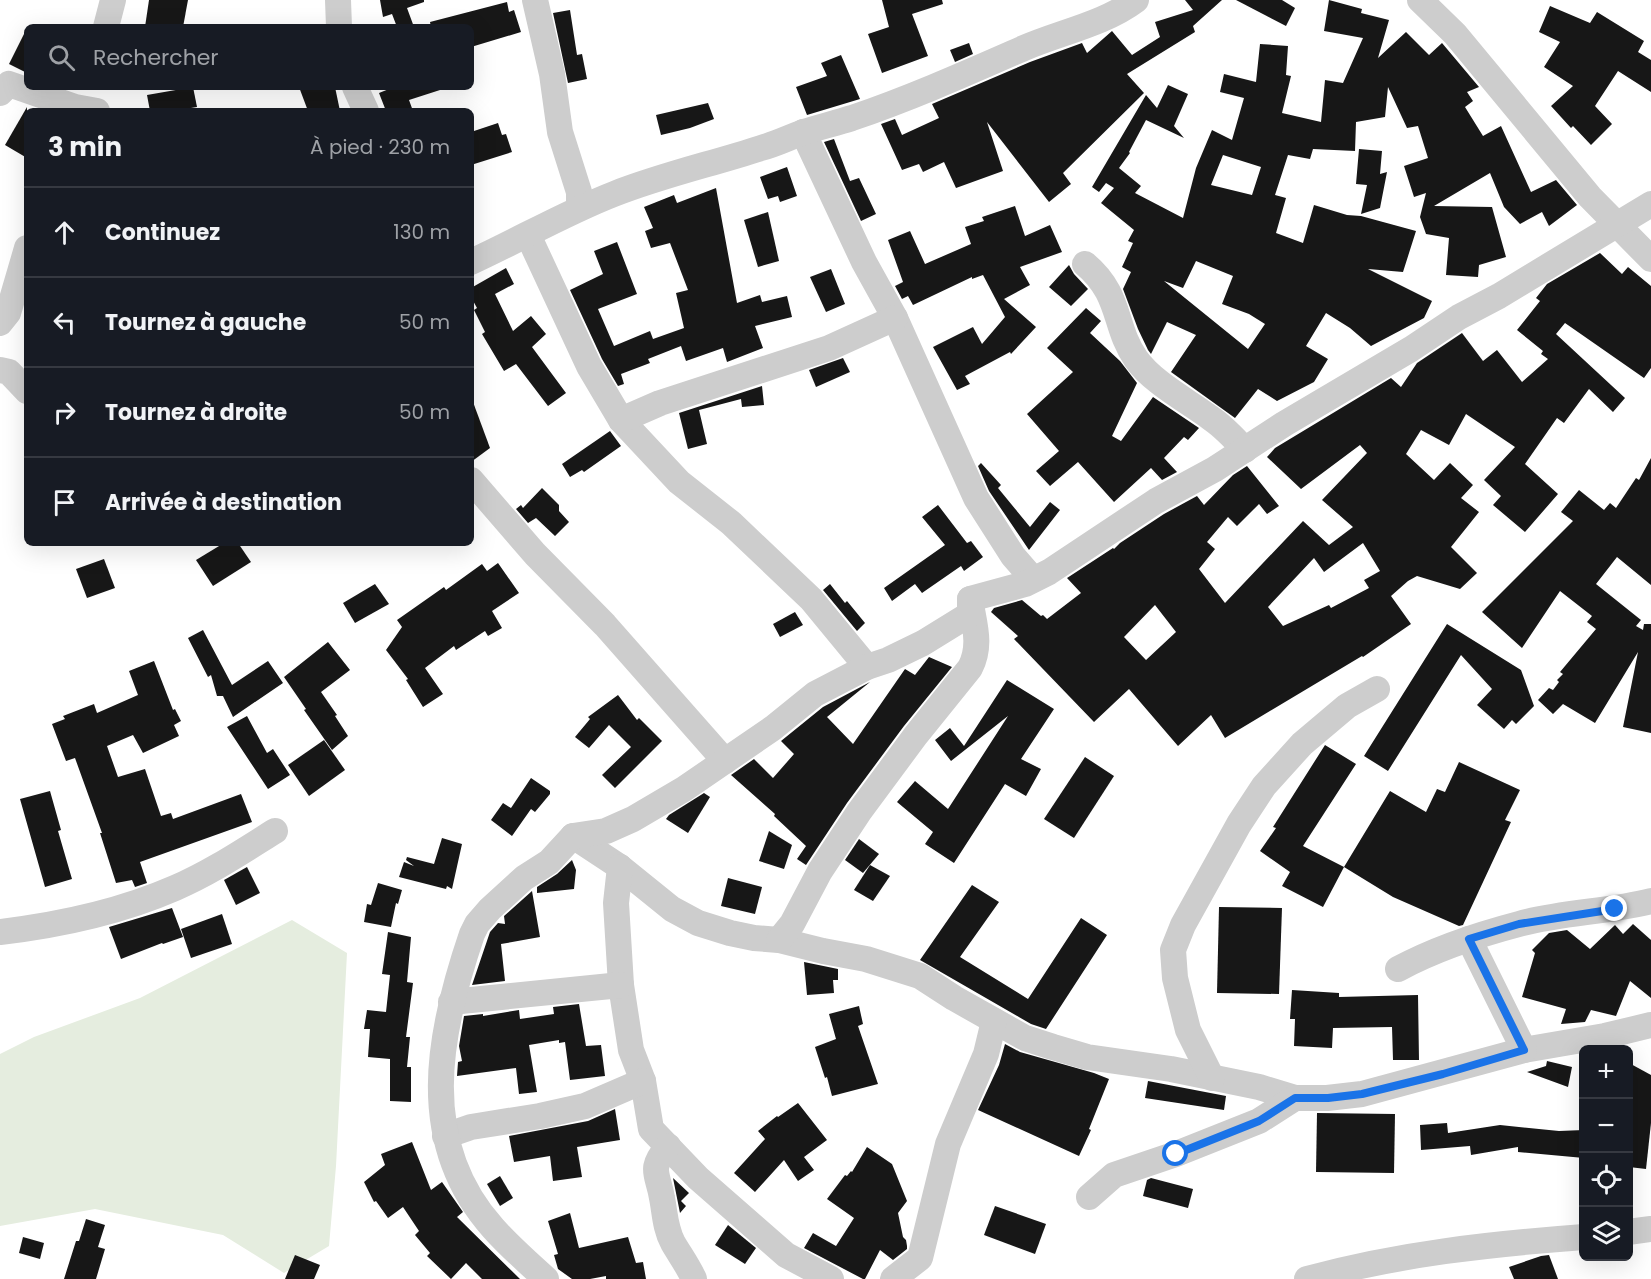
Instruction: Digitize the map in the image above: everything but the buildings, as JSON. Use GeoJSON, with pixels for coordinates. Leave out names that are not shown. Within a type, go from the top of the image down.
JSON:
{"type":"FeatureCollection","features":[{"type":"Feature","properties":{"kind":"street"},"geometry":{"type":"LineString","coordinates":[[107,24],[113,0]]}},
{"type":"Feature","properties":{"kind":"street"},"geometry":{"type":"LineString","coordinates":[[338,0],[339,24]]}},
{"type":"Feature","properties":{"kind":"street"},"geometry":{"type":"LineString","coordinates":[[535,0],[552,74],[560,132],[579,192],[579,208]]}},
{"type":"Feature","properties":{"kind":"street"},"geometry":{"type":"LineString","coordinates":[[474,261],[528,236],[579,208],[660,177],[764,147],[803,132],[851,118],[1084,26],[1127,7],[1136,0]]}},
{"type":"Feature","properties":{"kind":"street"},"geometry":{"type":"LineString","coordinates":[[1420,0],[1455,34],[1590,197],[1651,259]]}},
{"type":"Feature","properties":{"kind":"street"},"geometry":{"type":"LineString","coordinates":[[0,93],[9,84],[24,88]]}},
{"type":"Feature","properties":{"kind":"street"},"geometry":{"type":"LineString","coordinates":[[31,90],[83,104]]}},
{"type":"Feature","properties":{"kind":"street"},"geometry":{"type":"LineString","coordinates":[[356,90],[365,108]]}},
{"type":"Feature","properties":{"kind":"street"},"geometry":{"type":"LineString","coordinates":[[803,132],[864,262],[896,318],[976,498],[1013,556],[1033,579]]}},
{"type":"Feature","properties":{"kind":"street"},"geometry":{"type":"LineString","coordinates":[[970,599],[1025,584],[1083,550],[1156,501],[1245,450],[1310,408],[1651,204]]}},
{"type":"Feature","properties":{"kind":"street"},"geometry":{"type":"LineString","coordinates":[[528,236],[585,357],[621,420],[679,482],[730,523],[811,599],[867,667]]}},
{"type":"Feature","properties":{"kind":"street"},"geometry":{"type":"LineString","coordinates":[[0,323],[8,313],[24,259]]}},
{"type":"Feature","properties":{"kind":"street"},"geometry":{"type":"LineString","coordinates":[[1085,264],[1106,286],[1120,319],[1126,342],[1149,375],[1214,420],[1245,450]]}},
{"type":"Feature","properties":{"kind":"street"},"geometry":{"type":"LineString","coordinates":[[621,420],[660,403],[829,348],[896,318]]}},
{"type":"Feature","properties":{"kind":"street"},"geometry":{"type":"LineString","coordinates":[[0,370],[9,372],[24,388]]}},
{"type":"Feature","properties":{"kind":"street"},"geometry":{"type":"LineString","coordinates":[[474,483],[535,554],[605,625],[725,761]]}},
{"type":"Feature","properties":{"kind":"street"},"geometry":{"type":"LineString","coordinates":[[546,1279],[492,1228],[474,1203],[461,1179],[445,1136],[441,1114],[445,1030],[451,1002],[477,924],[524,878],[549,862],[573,836],[606,831],[633,819],[684,789],[773,728],[815,694],[867,667],[888,660],[923,643],[970,614],[970,599]]}},
{"type":"Feature","properties":{"kind":"street"},"geometry":{"type":"LineString","coordinates":[[779,940],[792,924],[820,871],[858,812],[970,668],[976,656],[977,645],[970,599]]}},
{"type":"Feature","properties":{"kind":"street"},"geometry":{"type":"LineString","coordinates":[[1212,1078],[1188,1030],[1175,978],[1173,950],[1183,925],[1239,824],[1264,786],[1302,744],[1347,706],[1377,689]]}},
{"type":"Feature","properties":{"kind":"street"},"geometry":{"type":"LineString","coordinates":[[0,932],[102,914],[175,888],[227,861],[276,831]]}},
{"type":"Feature","properties":{"kind":"street"},"geometry":{"type":"LineString","coordinates":[[573,836],[620,867],[672,909],[698,923],[730,933],[779,940],[866,959],[920,975],[1025,1038],[1088,1057],[1259,1087],[1295,1098],[1328,1098],[1362,1094],[1443,1074],[1524,1050],[1605,1036],[1651,1024]]}},
{"type":"Feature","properties":{"kind":"street"},"geometry":{"type":"LineString","coordinates":[[620,867],[616,903],[621,985],[631,1050],[643,1081],[651,1129],[698,1178],[786,1255],[831,1279]]}},
{"type":"Feature","properties":{"kind":"street"},"geometry":{"type":"LineString","coordinates":[[1398,969],[1445,946],[1519,924],[1651,901]]}},
{"type":"Feature","properties":{"kind":"street"},"geometry":{"type":"LineString","coordinates":[[1469,939],[1524,1050]]}},
{"type":"Feature","properties":{"kind":"street"},"geometry":{"type":"LineString","coordinates":[[451,1002],[621,985]]}},
{"type":"Feature","properties":{"kind":"street"},"geometry":{"type":"LineString","coordinates":[[893,1279],[920,1258],[948,1144],[982,1063],[994,1021]]}},
{"type":"Feature","properties":{"kind":"street"},"geometry":{"type":"LineString","coordinates":[[445,1136],[471,1127],[559,1113],[585,1106],[643,1081]]}},
{"type":"Feature","properties":{"kind":"street"},"geometry":{"type":"LineString","coordinates":[[1089,1197],[1114,1175],[1176,1154],[1259,1121],[1295,1098]]}},
{"type":"Feature","properties":{"kind":"street"},"geometry":{"type":"LineString","coordinates":[[668,1146],[656,1165],[656,1180],[662,1196],[664,1220],[673,1242],[686,1261],[694,1279]]}},
{"type":"Feature","properties":{"kind":"street"},"geometry":{"type":"LineString","coordinates":[[1633,1231],[1651,1229]]}},
{"type":"Feature","properties":{"kind":"street"},"geometry":{"type":"LineString","coordinates":[[1307,1279],[1410,1255],[1506,1243],[1579,1238]]}},
{"type":"Feature","properties":{"kind":"shaded area"},"geometry":{"type":"Polygon","coordinates":[[[292,920],[347,953],[336,1166],[329,1246],[284,1273],[223,1235],[95,1209],[0,1226],[0,1054],[34,1037],[140,998],[292,920]]]}},
{"type":"Feature","properties":{"kind":"route"},"geometry":{"type":"LineString","coordinates":[[1176,1154],[1259,1121],[1295,1098],[1328,1098],[1362,1094],[1443,1074],[1524,1050],[1469,939],[1519,924],[1615,909]]}}]}
